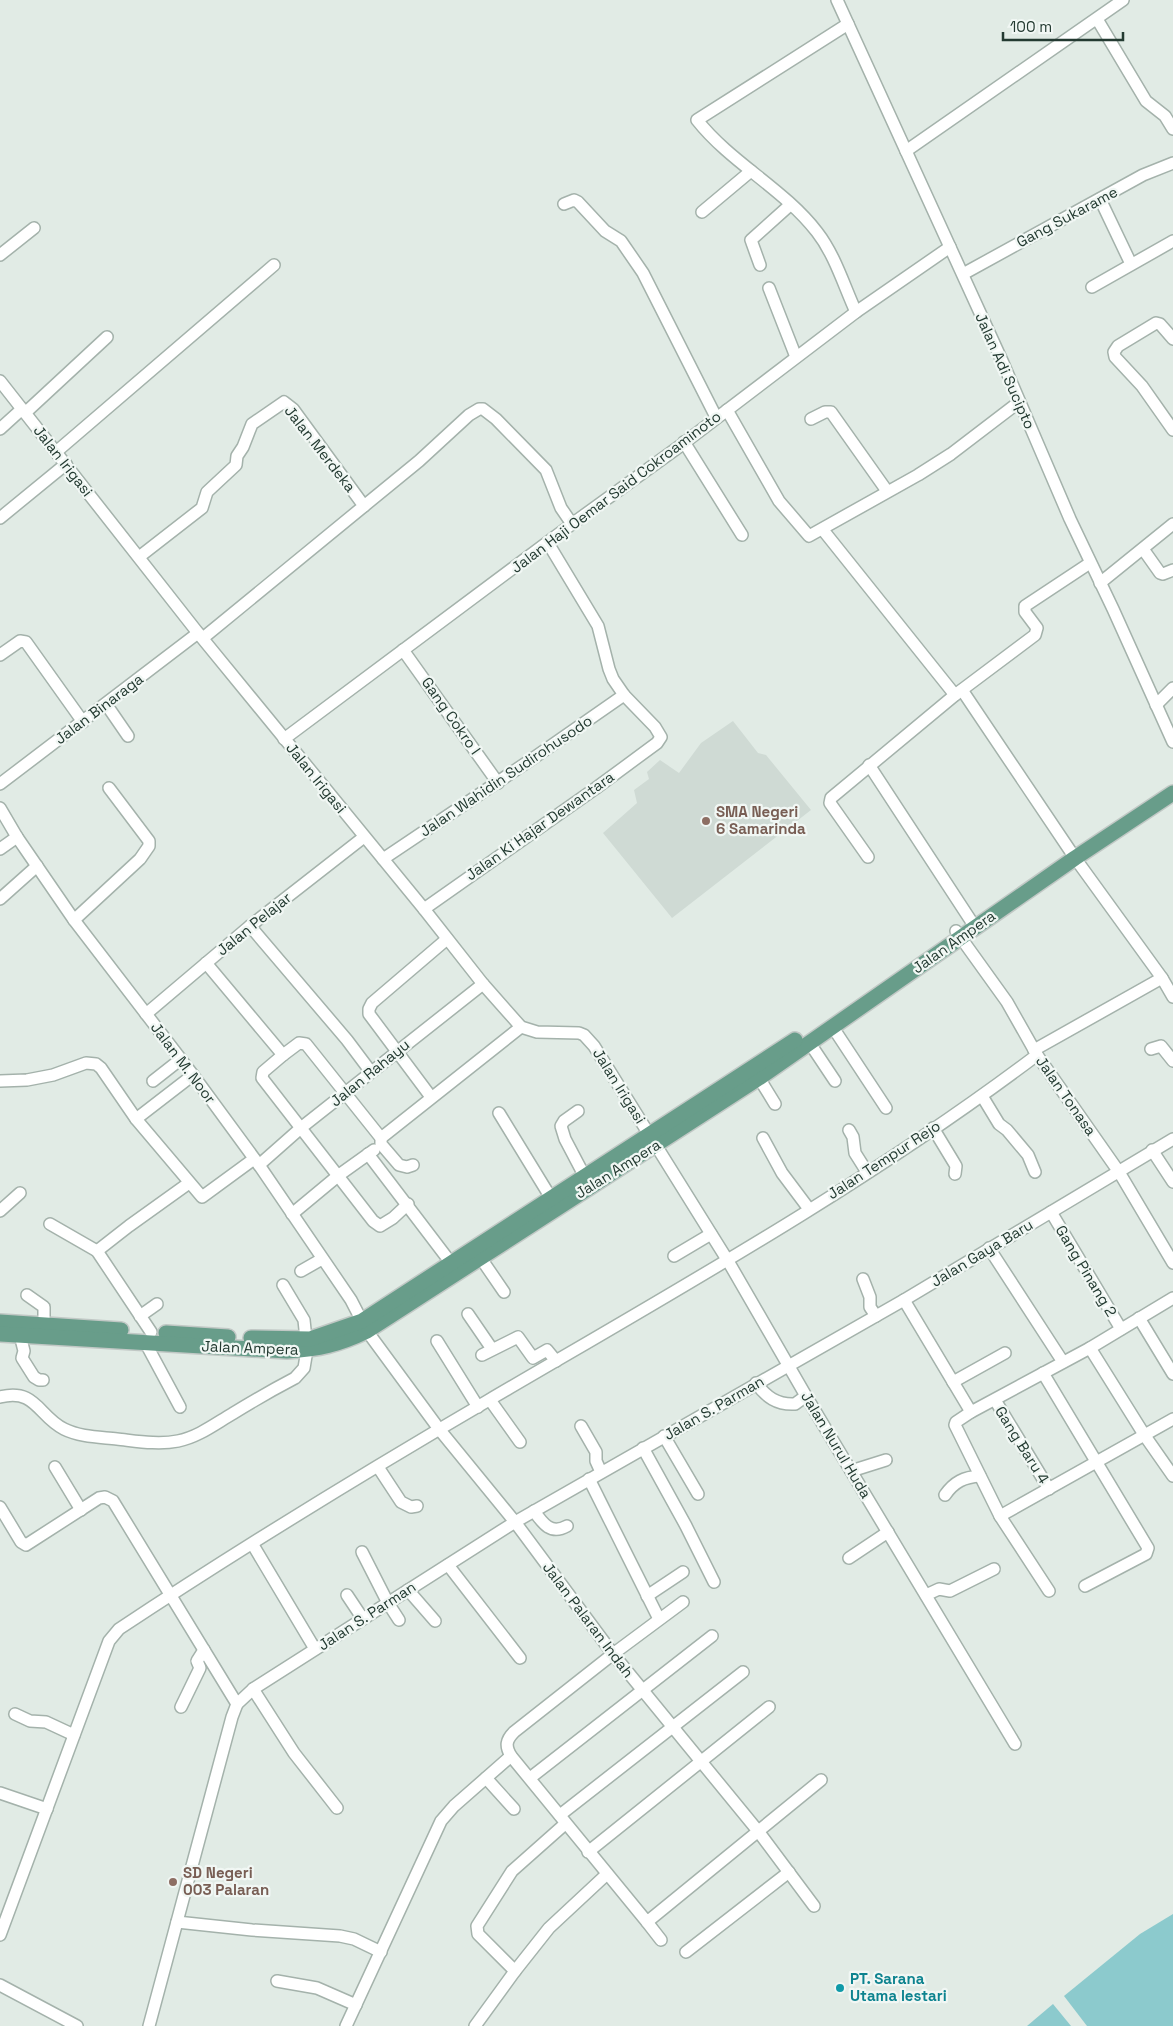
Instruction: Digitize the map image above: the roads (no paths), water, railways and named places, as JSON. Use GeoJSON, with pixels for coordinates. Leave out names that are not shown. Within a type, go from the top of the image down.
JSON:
{"type":"FeatureCollection","features":[{"type":"Feature","properties":{"kind":"main road","name":"Jalan Ampera"},"geometry":{"type":"LineString","coordinates":[[365,1326],[480,1257],[765,1062],[973,924],[1173,785]]}},
{"type":"Feature","properties":{"kind":"main road","name":"Jalan Ampera"},"geometry":{"type":"LineString","coordinates":[[1073,855],[1173,794]]}},
{"type":"Feature","properties":{"kind":"main road","name":"Jalan Ampera"},"geometry":{"type":"LineString","coordinates":[[0,1334],[20,1335],[59,1331],[148,1337],[205,1347],[306,1344],[325,1348],[350,1339],[451,1262],[551,1198],[759,1078],[958,934]]}},
{"type":"Feature","properties":{"kind":"main road","name":"Jalan Ampera"},"geometry":{"type":"LineString","coordinates":[[0,1322],[44,1325],[59,1331]]}},
{"type":"Feature","properties":{"kind":"street","name":"Jalan Adi Sucipto"},"geometry":{"type":"LineString","coordinates":[[837,0],[963,274],[1090,563],[1173,742]]}},
{"type":"Feature","properties":{"kind":"street"},"geometry":{"type":"LineString","coordinates":[[906,151],[1122,0]]}},
{"type":"Feature","properties":{"kind":"street"},"geometry":{"type":"LineString","coordinates":[[1097,18],[1146,101],[1165,116],[1173,129]]}},
{"type":"Feature","properties":{"kind":"street"},"geometry":{"type":"LineString","coordinates":[[848,24],[696,120],[713,140],[807,220],[825,243],[856,312]]}},
{"type":"Feature","properties":{"kind":"street","name":"Gang Sukarame"},"geometry":{"type":"LineString","coordinates":[[963,274],[1143,175],[1173,163]]}},
{"type":"Feature","properties":{"kind":"street"},"geometry":{"type":"LineString","coordinates":[[702,212],[751,171]]}},
{"type":"Feature","properties":{"kind":"street"},"geometry":{"type":"LineString","coordinates":[[1100,198],[1131,264]]}},
{"type":"Feature","properties":{"kind":"street"},"geometry":{"type":"LineString","coordinates":[[564,204],[574,200],[578,202],[605,231],[616,236],[624,244],[643,273],[716,417]]}},
{"type":"Feature","properties":{"kind":"street"},"geometry":{"type":"LineString","coordinates":[[760,265],[751,240],[790,205]]}},
{"type":"Feature","properties":{"kind":"street"},"geometry":{"type":"LineString","coordinates":[[0,255],[34,228]]}},
{"type":"Feature","properties":{"kind":"street"},"geometry":{"type":"LineString","coordinates":[[1092,287],[1173,241]]}},
{"type":"Feature","properties":{"kind":"street","name":"Jalan Haji Oemar Said Cokroaminoto"},"geometry":{"type":"LineString","coordinates":[[284,740],[856,312],[950,247]]}},
{"type":"Feature","properties":{"kind":"street"},"geometry":{"type":"LineString","coordinates":[[56,452],[274,265]]}},
{"type":"Feature","properties":{"kind":"street"},"geometry":{"type":"LineString","coordinates":[[769,288],[796,357]]}},
{"type":"Feature","properties":{"kind":"street"},"geometry":{"type":"LineString","coordinates":[[1173,339],[1160,324],[1156,323],[1118,346],[1114,352],[1115,357],[1142,386],[1173,430]]}},
{"type":"Feature","properties":{"kind":"street"},"geometry":{"type":"LineString","coordinates":[[0,429],[24,411],[107,337]]}},
{"type":"Feature","properties":{"kind":"street","name":"Jalan Irigasi"},"geometry":{"type":"LineString","coordinates":[[0,381],[284,740],[364,836],[385,857],[482,984],[520,1027],[537,1032],[573,1032],[584,1035],[594,1046],[652,1140]]}},
{"type":"Feature","properties":{"kind":"street","name":"Jalan Merdeka"},"geometry":{"type":"LineString","coordinates":[[139,557],[202,508],[206,492],[236,465],[237,456],[243,447],[252,424],[284,402],[293,409],[364,506],[200,636]]}},
{"type":"Feature","properties":{"kind":"street"},"geometry":{"type":"LineString","coordinates":[[727,410],[786,512],[809,536],[823,530],[951,454],[1019,402]]}},
{"type":"Feature","properties":{"kind":"street"},"geometry":{"type":"LineString","coordinates":[[364,506],[419,461],[469,415],[483,409],[496,419],[546,470],[561,508],[572,524]]}},
{"type":"Feature","properties":{"kind":"street"},"geometry":{"type":"LineString","coordinates":[[812,419],[825,412],[831,412],[887,491]]}},
{"type":"Feature","properties":{"kind":"street"},"geometry":{"type":"LineString","coordinates":[[684,442],[742,535]]}},
{"type":"Feature","properties":{"kind":"street"},"geometry":{"type":"LineString","coordinates":[[0,518],[66,464]]}},
{"type":"Feature","properties":{"kind":"street"},"geometry":{"type":"LineString","coordinates":[[1100,583],[1173,524]]}},
{"type":"Feature","properties":{"kind":"street"},"geometry":{"type":"LineString","coordinates":[[823,530],[958,693],[1073,855],[1167,981],[1173,997]]}},
{"type":"Feature","properties":{"kind":"street"},"geometry":{"type":"LineString","coordinates":[[548,543],[598,626],[609,669],[624,696]]}},
{"type":"Feature","properties":{"kind":"street"},"geometry":{"type":"LineString","coordinates":[[1143,549],[1160,573],[1163,574],[1173,570]]}},
{"type":"Feature","properties":{"kind":"street"},"geometry":{"type":"LineString","coordinates":[[868,857],[830,800],[832,796],[958,693],[1035,635],[1037,628],[1025,612],[1025,606],[1090,563]]}},
{"type":"Feature","properties":{"kind":"street","name":"Jalan Binaraga"},"geometry":{"type":"LineString","coordinates":[[0,784],[200,636]]}},
{"type":"Feature","properties":{"kind":"street"},"geometry":{"type":"LineString","coordinates":[[0,655],[20,641],[26,642],[83,722]]}},
{"type":"Feature","properties":{"kind":"street","name":"Gang Cokro I"},"geometry":{"type":"LineString","coordinates":[[403,650],[498,783]]}},
{"type":"Feature","properties":{"kind":"street"},"geometry":{"type":"LineString","coordinates":[[1156,705],[1173,688]]}},
{"type":"Feature","properties":{"kind":"street","name":"Jalan Ki Hajar Dewantara"},"geometry":{"type":"LineString","coordinates":[[424,908],[596,788],[656,743],[661,737],[660,733],[624,696]]}},
{"type":"Feature","properties":{"kind":"street","name":"Jalan Wahidin Sudirohusodo"},"geometry":{"type":"LineString","coordinates":[[385,857],[498,783],[624,696]]}},
{"type":"Feature","properties":{"kind":"street"},"geometry":{"type":"LineString","coordinates":[[106,704],[128,736]]}},
{"type":"Feature","properties":{"kind":"street"},"geometry":{"type":"LineString","coordinates":[[869,765],[973,924]]}},
{"type":"Feature","properties":{"kind":"street"},"geometry":{"type":"LineString","coordinates":[[74,920],[140,859],[150,846],[149,841],[109,788]]}},
{"type":"Feature","properties":{"kind":"street","name":"Jalan M. Noor"},"geometry":{"type":"LineString","coordinates":[[0,808],[17,837],[74,920],[181,1059],[257,1162],[351,1300],[365,1326]]}},
{"type":"Feature","properties":{"kind":"street","name":"Jalan Pelajar"},"geometry":{"type":"LineString","coordinates":[[146,1014],[250,926],[364,836]]}},
{"type":"Feature","properties":{"kind":"street"},"geometry":{"type":"LineString","coordinates":[[0,849],[17,837]]}},
{"type":"Feature","properties":{"kind":"street"},"geometry":{"type":"LineString","coordinates":[[0,899],[37,866]]}},
{"type":"Feature","properties":{"kind":"street"},"geometry":{"type":"LineString","coordinates":[[250,926],[347,1040],[371,1072]]}},
{"type":"Feature","properties":{"kind":"street","name":"Jalan Tonasa"},"geometry":{"type":"LineString","coordinates":[[958,934],[1007,1002],[1035,1052],[1119,1172],[1173,1263]]}},
{"type":"Feature","properties":{"kind":"street"},"geometry":{"type":"LineString","coordinates":[[431,1097],[369,1014],[369,1009],[372,1003],[447,938]]}},
{"type":"Feature","properties":{"kind":"street"},"geometry":{"type":"LineString","coordinates":[[206,963],[283,1055]]}},
{"type":"Feature","properties":{"kind":"street","name":"Jalan Tempur Rejo"},"geometry":{"type":"LineString","coordinates":[[0,1935],[112,1636],[119,1629],[439,1430],[728,1261],[982,1096],[1035,1052],[1167,981]]}},
{"type":"Feature","properties":{"kind":"street","name":"Jalan Rahayu"},"geometry":{"type":"LineString","coordinates":[[189,1184],[200,1196],[204,1197],[257,1162],[482,984]]}},
{"type":"Feature","properties":{"kind":"street"},"geometry":{"type":"LineString","coordinates":[[832,1026],[886,1108]]}},
{"type":"Feature","properties":{"kind":"street"},"geometry":{"type":"LineString","coordinates":[[292,1214],[368,1154],[431,1097],[520,1027]]}},
{"type":"Feature","properties":{"kind":"street"},"geometry":{"type":"LineString","coordinates":[[810,1042],[835,1081]]}},
{"type":"Feature","properties":{"kind":"street"},"geometry":{"type":"LineString","coordinates":[[408,1204],[389,1221],[380,1226],[375,1224],[262,1076],[263,1072],[299,1043],[306,1044],[346,1092],[399,1165],[413,1165]]}},
{"type":"Feature","properties":{"kind":"street"},"geometry":{"type":"LineString","coordinates":[[1151,1049],[1161,1046],[1173,1061]]}},
{"type":"Feature","properties":{"kind":"street"},"geometry":{"type":"LineString","coordinates":[[153,1081],[181,1059]]}},
{"type":"Feature","properties":{"kind":"street"},"geometry":{"type":"LineString","coordinates":[[0,1081],[27,1080],[53,1075],[92,1062],[101,1068],[136,1119],[189,1184],[97,1251]]}},
{"type":"Feature","properties":{"kind":"street"},"geometry":{"type":"LineString","coordinates":[[136,1119],[193,1075]]}},
{"type":"Feature","properties":{"kind":"street"},"geometry":{"type":"LineString","coordinates":[[759,1078],[775,1104]]}},
{"type":"Feature","properties":{"kind":"street"},"geometry":{"type":"LineString","coordinates":[[982,1096],[999,1124],[1007,1130],[1028,1154],[1035,1172]]}},
{"type":"Feature","properties":{"kind":"street"},"geometry":{"type":"LineString","coordinates":[[578,1111],[564,1121],[561,1126],[565,1139],[585,1177]]}},
{"type":"Feature","properties":{"kind":"street"},"geometry":{"type":"LineString","coordinates":[[499,1112],[551,1198]]}},
{"type":"Feature","properties":{"kind":"street"},"geometry":{"type":"LineString","coordinates":[[933,1128],[956,1166],[955,1174]]}},
{"type":"Feature","properties":{"kind":"street"},"geometry":{"type":"LineString","coordinates":[[849,1130],[853,1137],[856,1153],[867,1172]]}},
{"type":"Feature","properties":{"kind":"street"},"geometry":{"type":"LineString","coordinates":[[763,1138],[782,1172],[809,1209]]}},
{"type":"Feature","properties":{"kind":"street","name":"Jalan Nurul Huda"},"geometry":{"type":"LineString","coordinates":[[652,1140],[794,1363],[806,1396],[1015,1744]]}},
{"type":"Feature","properties":{"kind":"street","name":"Jalan Gaya Baru"},"geometry":{"type":"LineString","coordinates":[[794,1363],[904,1300],[1119,1172],[1152,1150],[1171,1144]]}},
{"type":"Feature","properties":{"kind":"street"},"geometry":{"type":"LineString","coordinates":[[1152,1150],[1173,1182]]}},
{"type":"Feature","properties":{"kind":"street"},"geometry":{"type":"LineString","coordinates":[[368,1154],[451,1262]]}},
{"type":"Feature","properties":{"kind":"street"},"geometry":{"type":"LineString","coordinates":[[0,1211],[20,1193]]}},
{"type":"Feature","properties":{"kind":"street","name":"Gang Pinang 2"},"geometry":{"type":"LineString","coordinates":[[1051,1212],[1120,1329]]}},
{"type":"Feature","properties":{"kind":"street"},"geometry":{"type":"LineString","coordinates":[[50,1224],[97,1251],[140,1316],[180,1407]]}},
{"type":"Feature","properties":{"kind":"street"},"geometry":{"type":"LineString","coordinates":[[674,1256],[711,1234]]}},
{"type":"Feature","properties":{"kind":"street"},"geometry":{"type":"LineString","coordinates":[[989,1248],[1063,1362]]}},
{"type":"Feature","properties":{"kind":"street"},"geometry":{"type":"LineString","coordinates":[[480,1257],[504,1292]]}},
{"type":"Feature","properties":{"kind":"street"},"geometry":{"type":"LineString","coordinates":[[301,1271],[322,1260]]}},
{"type":"Feature","properties":{"kind":"street"},"geometry":{"type":"LineString","coordinates":[[862,1279],[870,1296],[870,1308],[876,1316]]}},
{"type":"Feature","properties":{"kind":"street"},"geometry":{"type":"LineString","coordinates":[[0,1398],[10,1395],[26,1397],[59,1426],[74,1433],[134,1440],[176,1441],[196,1436],[295,1378],[304,1368],[306,1344],[304,1320],[283,1285]]}},
{"type":"Feature","properties":{"kind":"street"},"geometry":{"type":"LineString","coordinates":[[27,1295],[44,1307],[44,1325]]}},
{"type":"Feature","properties":{"kind":"street"},"geometry":{"type":"LineString","coordinates":[[1049,1591],[1000,1516],[956,1425],[958,1420],[1090,1348],[1173,1298]]}},
{"type":"Feature","properties":{"kind":"street"},"geometry":{"type":"LineString","coordinates":[[904,1300],[972,1412]]}},
{"type":"Feature","properties":{"kind":"street"},"geometry":{"type":"LineString","coordinates":[[140,1316],[157,1304]]}},
{"type":"Feature","properties":{"kind":"street"},"geometry":{"type":"LineString","coordinates":[[468,1314],[487,1352],[518,1337],[540,1370]]}},
{"type":"Feature","properties":{"kind":"street"},"geometry":{"type":"LineString","coordinates":[[1139,1318],[1173,1374]]}},
{"type":"Feature","properties":{"kind":"street","name":"Jalan Palaran Indah"},"geometry":{"type":"LineString","coordinates":[[365,1326],[439,1430],[515,1522],[613,1654],[758,1831],[814,1906]]}},
{"type":"Feature","properties":{"kind":"street"},"geometry":{"type":"LineString","coordinates":[[20,1335],[24,1351],[22,1358],[34,1376],[39,1380],[43,1380]]}},
{"type":"Feature","properties":{"kind":"street"},"geometry":{"type":"LineString","coordinates":[[437,1341],[478,1407]]}},
{"type":"Feature","properties":{"kind":"street"},"geometry":{"type":"LineString","coordinates":[[1090,1348],[1145,1436],[1173,1476]]}},
{"type":"Feature","properties":{"kind":"street"},"geometry":{"type":"LineString","coordinates":[[533,1358],[547,1350],[556,1361]]}},
{"type":"Feature","properties":{"kind":"street"},"geometry":{"type":"LineString","coordinates":[[953,1382],[1005,1353]]}},
{"type":"Feature","properties":{"kind":"street","name":"Jalan S. Parman"},"geometry":{"type":"LineString","coordinates":[[237,1704],[253,1690],[315,1649],[515,1522],[794,1363]]}},
{"type":"Feature","properties":{"kind":"street"},"geometry":{"type":"LineString","coordinates":[[1043,1373],[1148,1548],[1146,1554],[1085,1586]]}},
{"type":"Feature","properties":{"kind":"street"},"geometry":{"type":"LineString","coordinates":[[756,1383],[765,1395],[783,1403],[795,1404],[806,1396]]}},
{"type":"Feature","properties":{"kind":"street"},"geometry":{"type":"LineString","coordinates":[[490,1400],[520,1442]]}},
{"type":"Feature","properties":{"kind":"street","name":"Gang Baru 4"},"geometry":{"type":"LineString","coordinates":[[995,1400],[1049,1489]]}},
{"type":"Feature","properties":{"kind":"street"},"geometry":{"type":"LineString","coordinates":[[1000,1516],[1173,1419]]}},
{"type":"Feature","properties":{"kind":"street"},"geometry":{"type":"LineString","coordinates":[[582,1426],[596,1452],[596,1461],[601,1472]]}},
{"type":"Feature","properties":{"kind":"street"},"geometry":{"type":"LineString","coordinates":[[664,1436],[698,1494]]}},
{"type":"Feature","properties":{"kind":"street"},"geometry":{"type":"LineString","coordinates":[[643,1448],[714,1582]]}},
{"type":"Feature","properties":{"kind":"street"},"geometry":{"type":"LineString","coordinates":[[851,1470],[886,1460]]}},
{"type":"Feature","properties":{"kind":"street"},"geometry":{"type":"LineString","coordinates":[[55,1467],[81,1510]]}},
{"type":"Feature","properties":{"kind":"street"},"geometry":{"type":"LineString","coordinates":[[378,1467],[401,1502],[412,1507],[417,1506]]}},
{"type":"Feature","properties":{"kind":"street"},"geometry":{"type":"LineString","coordinates":[[945,1495],[953,1484],[964,1478],[980,1476]]}},
{"type":"Feature","properties":{"kind":"street"},"geometry":{"type":"LineString","coordinates":[[589,1479],[659,1619]]}},
{"type":"Feature","properties":{"kind":"street"},"geometry":{"type":"LineString","coordinates":[[0,1507],[21,1542],[26,1545],[99,1498],[105,1497],[113,1501],[237,1704],[149,2026]]}},
{"type":"Feature","properties":{"kind":"street"},"geometry":{"type":"LineString","coordinates":[[534,1511],[548,1528],[555,1530],[567,1526]]}},
{"type":"Feature","properties":{"kind":"street"},"geometry":{"type":"LineString","coordinates":[[849,1558],[888,1532]]}},
{"type":"Feature","properties":{"kind":"street"},"geometry":{"type":"LineString","coordinates":[[253,1544],[315,1649]]}},
{"type":"Feature","properties":{"kind":"street"},"geometry":{"type":"LineString","coordinates":[[362,1552],[388,1603],[399,1620]]}},
{"type":"Feature","properties":{"kind":"street"},"geometry":{"type":"LineString","coordinates":[[448,1565],[520,1658]]}},
{"type":"Feature","properties":{"kind":"street"},"geometry":{"type":"LineString","coordinates":[[926,1595],[938,1589],[950,1590],[994,1569]]}},
{"type":"Feature","properties":{"kind":"street"},"geometry":{"type":"LineString","coordinates":[[648,1596],[683,1572]]}},
{"type":"Feature","properties":{"kind":"street"},"geometry":{"type":"LineString","coordinates":[[408,1590],[435,1621]]}},
{"type":"Feature","properties":{"kind":"street"},"geometry":{"type":"LineString","coordinates":[[348,1595],[363,1619]]}},
{"type":"Feature","properties":{"kind":"street"},"geometry":{"type":"LineString","coordinates":[[662,1940],[588,1852],[511,1756],[506,1747],[507,1739],[514,1732],[683,1602]]}},
{"type":"Feature","properties":{"kind":"street"},"geometry":{"type":"LineString","coordinates":[[530,1778],[643,1692],[712,1636]]}},
{"type":"Feature","properties":{"kind":"street"},"geometry":{"type":"LineString","coordinates":[[181,1707],[199,1671],[200,1667],[197,1661],[204,1650]]}},
{"type":"Feature","properties":{"kind":"street"},"geometry":{"type":"LineString","coordinates":[[514,1971],[478,1934],[477,1926],[512,1871],[563,1819],[673,1726],[743,1672]]}},
{"type":"Feature","properties":{"kind":"street"},"geometry":{"type":"LineString","coordinates":[[253,1690],[294,1753],[337,1808]]}},
{"type":"Feature","properties":{"kind":"street"},"geometry":{"type":"LineString","coordinates":[[588,1852],[769,1707]]}},
{"type":"Feature","properties":{"kind":"street"},"geometry":{"type":"LineString","coordinates":[[15,1714],[30,1721],[46,1722],[74,1735]]}},
{"type":"Feature","properties":{"kind":"street"},"geometry":{"type":"LineString","coordinates":[[346,2026],[441,1821],[454,1806],[511,1756]]}},
{"type":"Feature","properties":{"kind":"street"},"geometry":{"type":"LineString","coordinates":[[486,1778],[514,1809]]}},
{"type":"Feature","properties":{"kind":"street"},"geometry":{"type":"LineString","coordinates":[[647,1922],[821,1780]]}},
{"type":"Feature","properties":{"kind":"street"},"geometry":{"type":"LineString","coordinates":[[0,1793],[47,1809]]}},
{"type":"Feature","properties":{"kind":"street"},"geometry":{"type":"LineString","coordinates":[[686,1952],[789,1872]]}},
{"type":"Feature","properties":{"kind":"street"},"geometry":{"type":"LineString","coordinates":[[475,2026],[514,1971],[549,1928],[607,1874]]}},
{"type":"Feature","properties":{"kind":"street"},"geometry":{"type":"LineString","coordinates":[[178,1922],[252,1930],[349,1937],[381,1952]]}},
{"type":"Feature","properties":{"kind":"street"},"geometry":{"type":"LineString","coordinates":[[277,1981],[317,1988],[356,2006]]}},
{"type":"Feature","properties":{"kind":"street"},"geometry":{"type":"LineString","coordinates":[[0,1985],[77,2026]]}},
{"type":"Feature","properties":{"kind":"water"},"geometry":{"type":"Polygon","coordinates":[[[1173,1914],[1173,2026],[1087,2026],[1064,1996],[1140,1934],[1173,1914]]]}},
{"type":"Feature","properties":{"kind":"water"},"geometry":{"type":"Polygon","coordinates":[[[1053,2004],[1071,2026],[1027,2026],[1053,2004]]]}},
{"type":"Feature","properties":{"kind":"place","name":"SMA Negeri 6 Samarinda"},"geometry":{"type":"Point","coordinates":[706,821]}},
{"type":"Feature","properties":{"kind":"place","name":"SD Negeri 003 Palaran"},"geometry":{"type":"Point","coordinates":[173,1882]}},
{"type":"Feature","properties":{"kind":"place","name":"PT. Sarana Utama lestari"},"geometry":{"type":"Point","coordinates":[840,1988]}}]}
